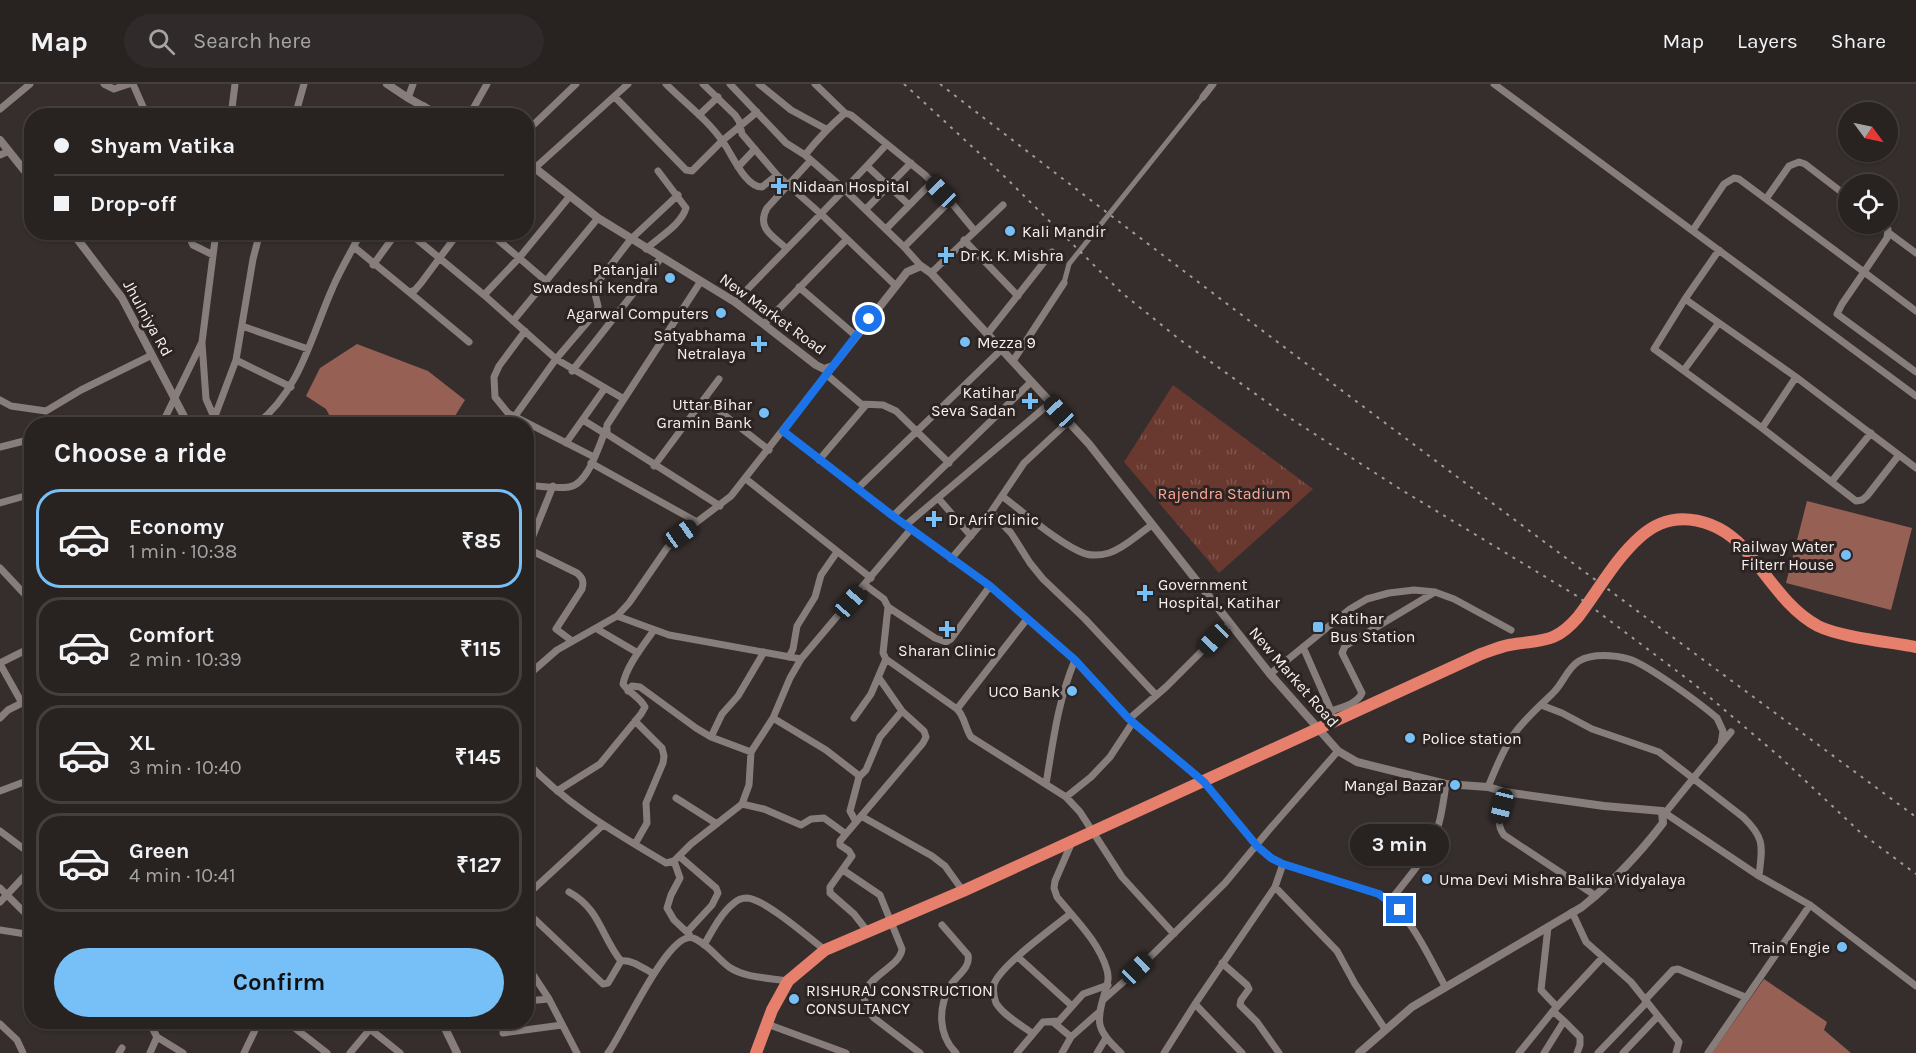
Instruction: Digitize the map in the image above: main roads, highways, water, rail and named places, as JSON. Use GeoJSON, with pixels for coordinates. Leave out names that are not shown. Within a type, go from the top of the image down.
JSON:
{"type":"FeatureCollection","features":[{"type":"Feature","properties":{"kind":"highway"},"geometry":{"type":"LineString","coordinates":[[756,1053],[766,1024],[788,981],[825,950],[963,891],[1204,782],[1319,729],[1333,716],[1354,713],[1481,654],[1510,645],[1548,640],[1558,636],[1578,617],[1630,546],[1642,535],[1665,523],[1687,519],[1698,520],[1725,531],[1747,552],[1792,606],[1818,626],[1836,632],[1916,648]]}},
{"type":"Feature","properties":{"kind":"railway"},"geometry":{"type":"LineString","coordinates":[[904,84],[1005,177],[1122,293],[1179,339],[1282,413],[1400,489],[1577,596],[1694,684],[1780,757],[1861,833],[1916,874]]}},
{"type":"Feature","properties":{"kind":"railway"},"geometry":{"type":"LineString","coordinates":[[940,84],[1303,362],[1916,817]]}},
{"type":"Feature","properties":{"kind":"place","name":"Nidaan Hospital"},"geometry":{"type":"Point","coordinates":[779,186]}},
{"type":"Feature","properties":{"kind":"place","name":"Kali Mandir"},"geometry":{"type":"Point","coordinates":[1010,231]}},
{"type":"Feature","properties":{"kind":"place","name":"Dr K. K. Mishra"},"geometry":{"type":"Point","coordinates":[946,255]}},
{"type":"Feature","properties":{"kind":"place","name":"Patanjali Swadeshi kendra"},"geometry":{"type":"Point","coordinates":[670,278]}},
{"type":"Feature","properties":{"kind":"place","name":"Agarwal Computers"},"geometry":{"type":"Point","coordinates":[721,313]}},
{"type":"Feature","properties":{"kind":"place","name":"Mezza 9"},"geometry":{"type":"Point","coordinates":[965,342]}},
{"type":"Feature","properties":{"kind":"place","name":"Satyabhama Netralaya"},"geometry":{"type":"Point","coordinates":[759,344]}},
{"type":"Feature","properties":{"kind":"place","name":"Katihar Seva Sadan"},"geometry":{"type":"Point","coordinates":[1030,401]}},
{"type":"Feature","properties":{"kind":"place","name":"Uttar Bihar Gramin Bank"},"geometry":{"type":"Point","coordinates":[764,413]}},
{"type":"Feature","properties":{"kind":"place","name":"Dr Arif Clinic"},"geometry":{"type":"Point","coordinates":[934,519]}},
{"type":"Feature","properties":{"kind":"place","name":"Railway Water Filterr House"},"geometry":{"type":"Point","coordinates":[1846,555]}},
{"type":"Feature","properties":{"kind":"place","name":"Government Hospital, Katihar"},"geometry":{"type":"Point","coordinates":[1145,593]}},
{"type":"Feature","properties":{"kind":"place","name":"Katihar Bus Station"},"geometry":{"type":"Point","coordinates":[1318,627]}},
{"type":"Feature","properties":{"kind":"place","name":"Sharan Clinic"},"geometry":{"type":"Point","coordinates":[947,629]}},
{"type":"Feature","properties":{"kind":"place","name":"UCO Bank"},"geometry":{"type":"Point","coordinates":[1072,691]}},
{"type":"Feature","properties":{"kind":"place","name":"Police station"},"geometry":{"type":"Point","coordinates":[1410,738]}},
{"type":"Feature","properties":{"kind":"place","name":"Mangal Bazar"},"geometry":{"type":"Point","coordinates":[1455,785]}},
{"type":"Feature","properties":{"kind":"place","name":"Uma Devi Mishra Balika Vidyalaya"},"geometry":{"type":"Point","coordinates":[1427,879]}},
{"type":"Feature","properties":{"kind":"place","name":"Train Engie"},"geometry":{"type":"Point","coordinates":[1842,947]}},
{"type":"Feature","properties":{"kind":"place","name":"RISHURAJ CONSTRUCTION CONSULTANCY"},"geometry":{"type":"Point","coordinates":[794,999]}},
{"type":"Feature","properties":{"kind":"park label","name":"Rajendra Stadium"},"geometry":{"type":"Point","coordinates":[1224,493]}}]}
